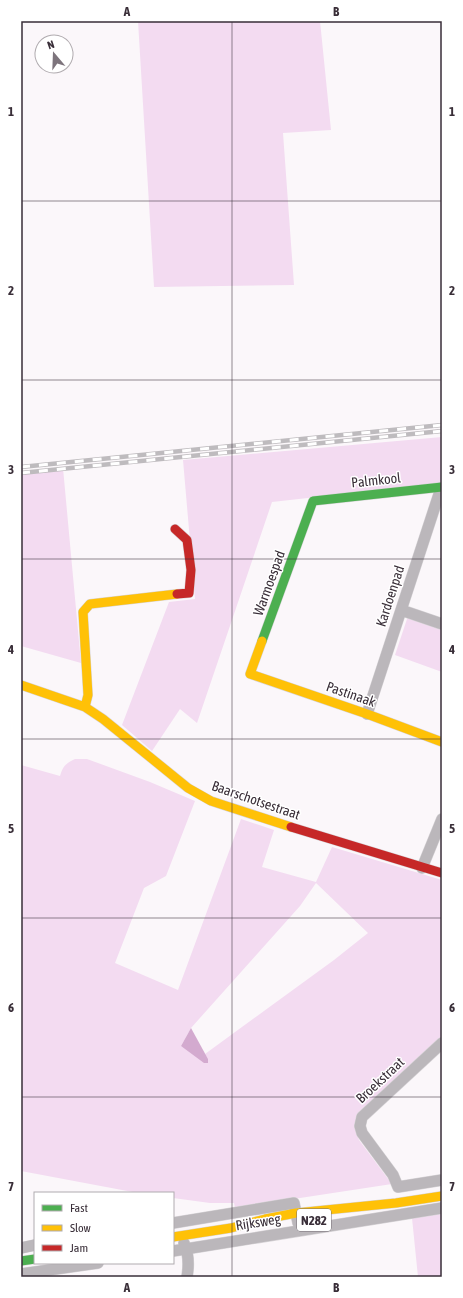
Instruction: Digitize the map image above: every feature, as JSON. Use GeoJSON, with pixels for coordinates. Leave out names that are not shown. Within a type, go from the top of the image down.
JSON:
{"type":"FeatureCollection","features":[{"type":"Feature","properties":{"kind":"street","name":"Palmkool"},"geometry":{"type":"LineString","coordinates":[[313,501],[441,488]]}},
{"type":"Feature","properties":{"kind":"street","name":"Kardoenpad"},"geometry":{"type":"LineString","coordinates":[[367,714],[441,488]]}},
{"type":"Feature","properties":{"kind":"street","name":"Warmoespad"},"geometry":{"type":"LineString","coordinates":[[250,674],[313,501]]}},
{"type":"Feature","properties":{"kind":"street"},"geometry":{"type":"LineString","coordinates":[[85,706],[88,695],[83,612],[90,604],[189,593],[191,570],[187,540],[175,529]]}},
{"type":"Feature","properties":{"kind":"street"},"geometry":{"type":"LineString","coordinates":[[401,610],[442,624]]}},
{"type":"Feature","properties":{"kind":"street","name":"Pastinaak"},"geometry":{"type":"LineString","coordinates":[[250,674],[367,714],[442,742]]}},
{"type":"Feature","properties":{"kind":"street","name":"Baarschotsestraat"},"geometry":{"type":"LineString","coordinates":[[21,685],[85,706],[188,788],[211,801],[264,819],[442,873]]}},
{"type":"Feature","properties":{"kind":"street"},"geometry":{"type":"LineString","coordinates":[[422,868],[442,819]]}},
{"type":"Feature","properties":{"kind":"street","name":"Broekstraat"},"geometry":{"type":"LineString","coordinates":[[442,1043],[362,1117],[360,1126],[362,1133],[393,1175],[398,1187],[442,1180]]}},
{"type":"Feature","properties":{"kind":"street","name":"Rijksweg"},"geometry":{"type":"LineString","coordinates":[[177,1237],[231,1228],[268,1228],[297,1218],[363,1211],[396,1203],[442,1196]]}},
{"type":"Feature","properties":{"kind":"street","name":"Rijksweg"},"geometry":{"type":"LineString","coordinates":[[174,1223],[294,1203],[297,1218]]}},
{"type":"Feature","properties":{"kind":"street","name":"Rijksweg"},"geometry":{"type":"LineString","coordinates":[[174,1251],[442,1208]]}},
{"type":"Feature","properties":{"kind":"street"},"geometry":{"type":"LineString","coordinates":[[177,1237],[187,1248],[189,1263],[187,1277]]}},
{"type":"Feature","properties":{"kind":"street"},"geometry":{"type":"LineString","coordinates":[[21,1248],[34,1246]]}},
{"type":"Feature","properties":{"kind":"street"},"geometry":{"type":"LineString","coordinates":[[21,1261],[34,1259]]}},
{"type":"Feature","properties":{"kind":"street"},"geometry":{"type":"LineString","coordinates":[[21,1274],[91,1264]]}},
{"type":"Feature","properties":{"kind":"shaded area"},"geometry":{"type":"Polygon","coordinates":[[[138,21],[320,21],[331,130],[283,133],[294,285],[154,287],[138,21]]]}},
{"type":"Feature","properties":{"kind":"shaded area"},"geometry":{"type":"Polygon","coordinates":[[[442,437],[442,483],[272,502],[197,723],[180,709],[152,751],[122,725],[169,602],[195,599],[183,460],[442,437]]]}},
{"type":"Feature","properties":{"kind":"shaded area"},"geometry":{"type":"Polygon","coordinates":[[[63,468],[81,663],[21,646],[21,472],[63,468]]]}},
{"type":"Feature","properties":{"kind":"shaded area"},"geometry":{"type":"Polygon","coordinates":[[[408,616],[442,628],[442,672],[395,655],[408,616]]]}},
{"type":"Feature","properties":{"kind":"shaded area"},"geometry":{"type":"Polygon","coordinates":[[[75,759],[87,759],[150,782],[195,801],[166,876],[144,888],[115,963],[178,990],[241,819],[274,830],[262,867],[316,882],[332,847],[442,880],[442,1040],[356,1129],[359,1140],[392,1184],[235,1208],[234,1203],[210,1203],[174,1198],[174,1192],[133,1192],[21,1171],[21,765],[60,776],[62,770],[67,764],[75,759]],[[316,883],[300,906],[191,1028],[181,1046],[208,1059],[205,1054],[334,960],[368,933],[316,883]]]}},
{"type":"Feature","properties":{"kind":"shaded area"},"geometry":{"type":"Polygon","coordinates":[[[191,1028],[208,1059],[208,1063],[204,1063],[181,1046],[191,1028]]]}},
{"type":"Feature","properties":{"kind":"shaded area"},"geometry":{"type":"Polygon","coordinates":[[[442,1213],[442,1277],[418,1277],[412,1218],[442,1213]]]}},
{"type":"Feature","properties":{"kind":"railway"},"geometry":{"type":"LineString","coordinates":[[21,467],[442,425]]}},
{"type":"Feature","properties":{"kind":"railway"},"geometry":{"type":"LineString","coordinates":[[21,473],[442,431]]}},
{"type":"Feature","properties":{"kind":"traffic: fast"},"geometry":{"type":"LineString","coordinates":[[262,641],[313,501],[442,487]]}},
{"type":"Feature","properties":{"kind":"traffic: fast"},"geometry":{"type":"LineString","coordinates":[[21,1261],[34,1259]]}},
{"type":"Feature","properties":{"kind":"traffic: slow"},"geometry":{"type":"LineString","coordinates":[[85,707],[88,695],[83,612],[90,604],[177,594]]}},
{"type":"Feature","properties":{"kind":"traffic: slow"},"geometry":{"type":"LineString","coordinates":[[262,641],[250,674],[367,714],[442,742]]}},
{"type":"Feature","properties":{"kind":"traffic: slow"},"geometry":{"type":"LineString","coordinates":[[21,685],[85,707],[103,719],[188,788],[211,801],[291,827]]}},
{"type":"Feature","properties":{"kind":"traffic: slow"},"geometry":{"type":"LineString","coordinates":[[174,1237],[231,1228],[296,1213],[396,1203],[442,1196]]}},
{"type":"Feature","properties":{"kind":"traffic: jam"},"geometry":{"type":"LineString","coordinates":[[175,529],[187,540],[191,570],[189,593],[177,594]]}},
{"type":"Feature","properties":{"kind":"traffic: jam"},"geometry":{"type":"LineString","coordinates":[[291,827],[442,873]]}}]}
